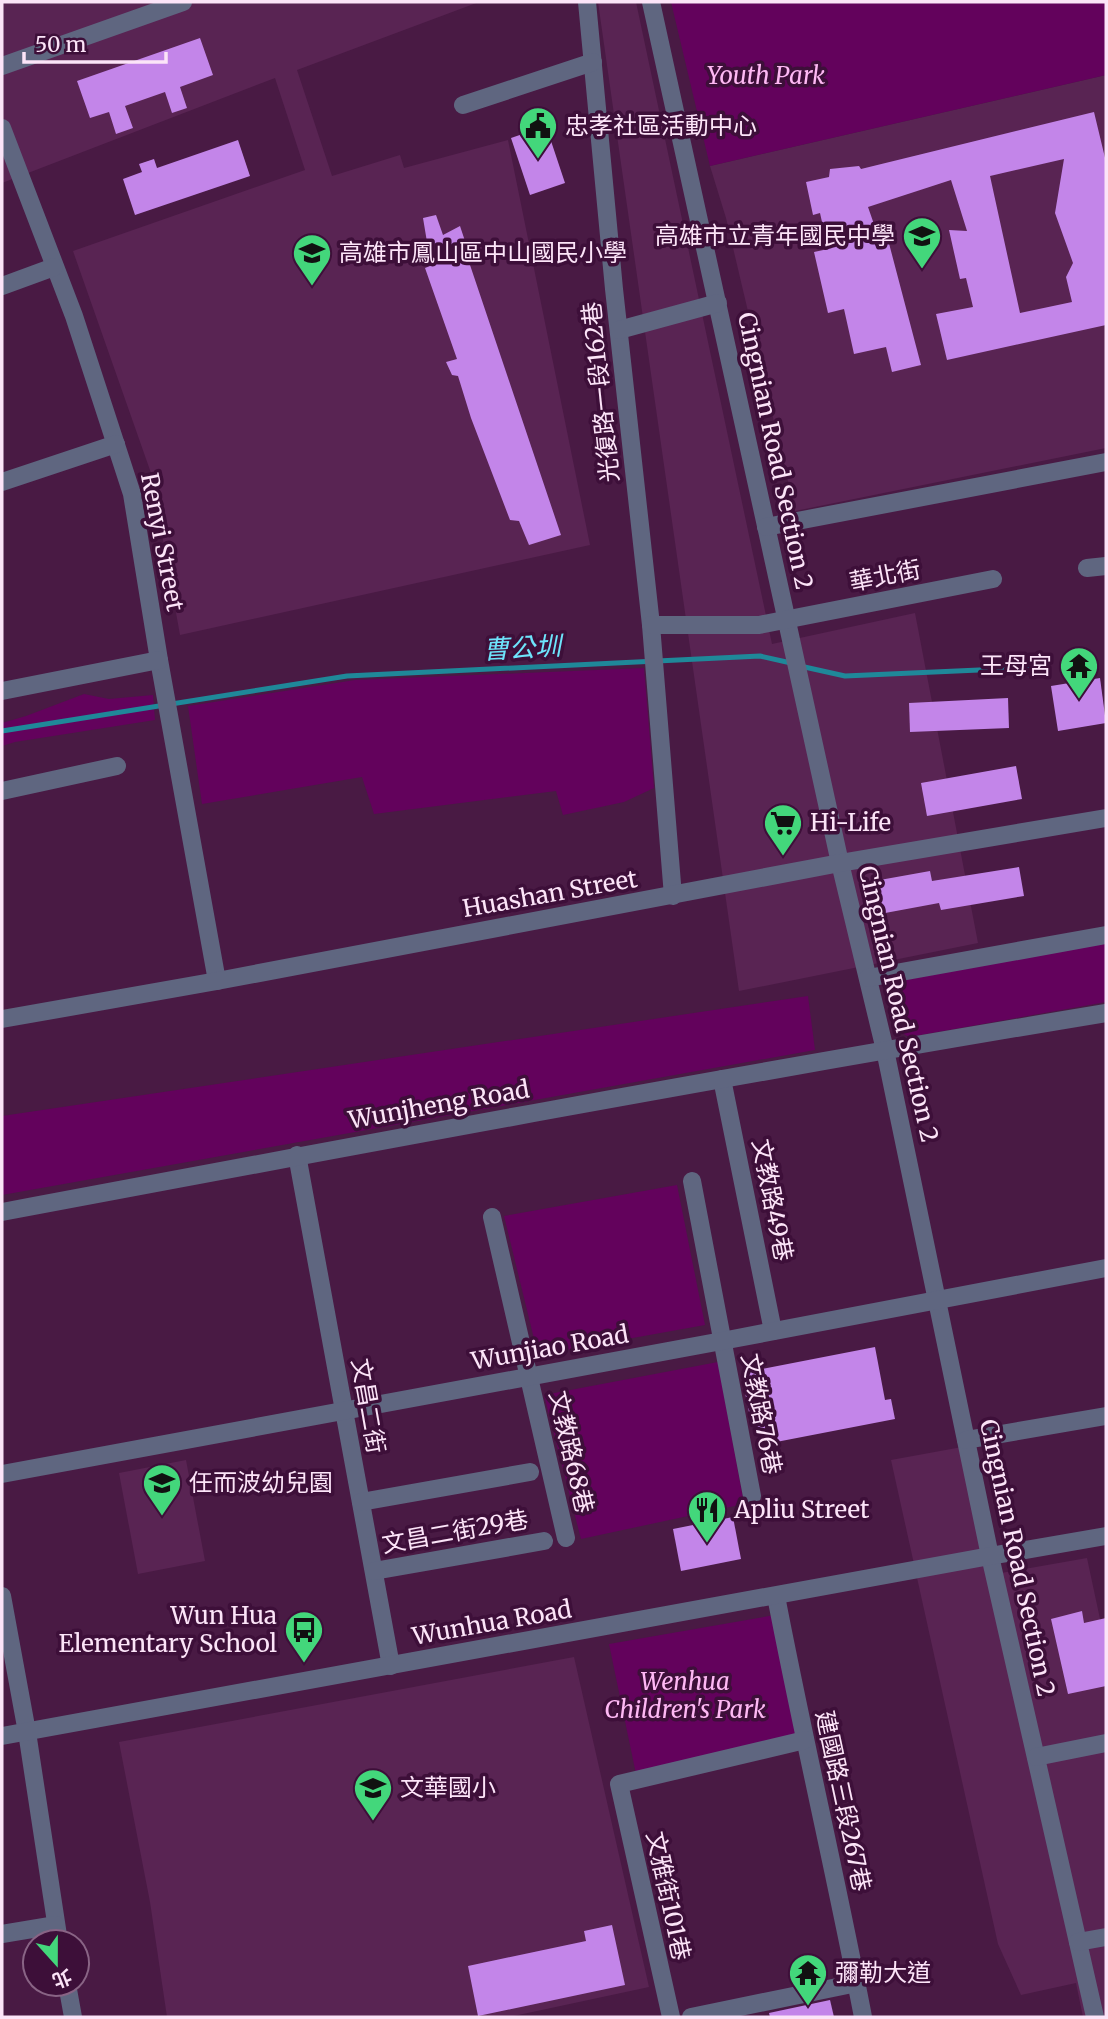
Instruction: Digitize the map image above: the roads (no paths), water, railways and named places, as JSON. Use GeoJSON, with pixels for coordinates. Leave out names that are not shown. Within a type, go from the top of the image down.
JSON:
{"type":"FeatureCollection","features":[{"type":"Feature","properties":{"kind":"street"},"geometry":{"type":"LineString","coordinates":[[2,66],[183,2]]}},
{"type":"Feature","properties":{"kind":"street","name":"光復路一段162巷"},"geometry":{"type":"LineString","coordinates":[[587,2],[651,625],[673,896]]}},
{"type":"Feature","properties":{"kind":"street","name":"Cingnian Road Section 2"},"geometry":{"type":"LineString","coordinates":[[651,2],[840,863],[885,1050],[990,1556],[1095,2017]]}},
{"type":"Feature","properties":{"kind":"street"},"geometry":{"type":"LineString","coordinates":[[463,105],[593,62]]}},
{"type":"Feature","properties":{"kind":"street","name":"Renyi Street"},"geometry":{"type":"LineString","coordinates":[[2,128],[74,316],[132,494],[217,981]]}},
{"type":"Feature","properties":{"kind":"street"},"geometry":{"type":"LineString","coordinates":[[2,286],[54,267]]}},
{"type":"Feature","properties":{"kind":"street"},"geometry":{"type":"LineString","coordinates":[[619,330],[718,303]]}},
{"type":"Feature","properties":{"kind":"street"},"geometry":{"type":"LineString","coordinates":[[2,482],[116,444]]}},
{"type":"Feature","properties":{"kind":"street"},"geometry":{"type":"LineString","coordinates":[[766,527],[1106,462]]}},
{"type":"Feature","properties":{"kind":"street"},"geometry":{"type":"LineString","coordinates":[[1087,568],[1106,566]]}},
{"type":"Feature","properties":{"kind":"street","name":"華北街"},"geometry":{"type":"LineString","coordinates":[[651,625],[760,625],[993,579]]}},
{"type":"Feature","properties":{"kind":"street"},"geometry":{"type":"LineString","coordinates":[[2,691],[159,660]]}},
{"type":"Feature","properties":{"kind":"street"},"geometry":{"type":"LineString","coordinates":[[2,791],[117,766]]}},
{"type":"Feature","properties":{"kind":"street","name":"Huashan Street"},"geometry":{"type":"LineString","coordinates":[[2,1018],[217,981],[840,863],[1106,818]]}},
{"type":"Feature","properties":{"kind":"street"},"geometry":{"type":"LineString","coordinates":[[868,978],[1106,935]]}},
{"type":"Feature","properties":{"kind":"street","name":"Wunjheng Road"},"geometry":{"type":"LineString","coordinates":[[2,1212],[297,1155],[1106,1013]]}},
{"type":"Feature","properties":{"kind":"street","name":"文教路49巷"},"geometry":{"type":"LineString","coordinates":[[722,1079],[773,1331]]}},
{"type":"Feature","properties":{"kind":"street","name":"文昌二街"},"geometry":{"type":"LineString","coordinates":[[297,1155],[391,1666]]}},
{"type":"Feature","properties":{"kind":"street","name":"文教路76巷"},"geometry":{"type":"LineString","coordinates":[[691,1181],[752,1496]]}},
{"type":"Feature","properties":{"kind":"street","name":"文教路68巷"},"geometry":{"type":"LineString","coordinates":[[492,1217],[566,1538]]}},
{"type":"Feature","properties":{"kind":"street","name":"Wunjiao Road"},"geometry":{"type":"LineString","coordinates":[[2,1474],[1106,1268]]}},
{"type":"Feature","properties":{"kind":"street"},"geometry":{"type":"LineString","coordinates":[[966,1440],[1106,1416]]}},
{"type":"Feature","properties":{"kind":"street"},"geometry":{"type":"LineString","coordinates":[[361,1502],[530,1472]]}},
{"type":"Feature","properties":{"kind":"street","name":"Wunhua Road"},"geometry":{"type":"LineString","coordinates":[[2,1737],[1106,1536]]}},
{"type":"Feature","properties":{"kind":"street","name":"文昌二街29巷"},"geometry":{"type":"LineString","coordinates":[[374,1571],[544,1541]]}},
{"type":"Feature","properties":{"kind":"street"},"geometry":{"type":"LineString","coordinates":[[2,1596],[27,1732],[56,1928]]}},
{"type":"Feature","properties":{"kind":"street","name":"建國路三段267巷"},"geometry":{"type":"LineString","coordinates":[[776,1596],[863,2017]]}},
{"type":"Feature","properties":{"kind":"street","name":"文雅街101巷"},"geometry":{"type":"LineString","coordinates":[[671,2017],[619,1784],[804,1740]]}},
{"type":"Feature","properties":{"kind":"street"},"geometry":{"type":"LineString","coordinates":[[1036,1757],[1106,1743]]}},
{"type":"Feature","properties":{"kind":"street"},"geometry":{"type":"LineString","coordinates":[[2,1934],[21,1934]]}},
{"type":"Feature","properties":{"kind":"street"},"geometry":{"type":"LineString","coordinates":[[1078,1942],[1106,1937]]}},
{"type":"Feature","properties":{"kind":"street"},"geometry":{"type":"LineString","coordinates":[[691,2017],[856,1983]]}},
{"type":"Feature","properties":{"kind":"street"},"geometry":{"type":"LineString","coordinates":[[69,1998],[72,2017]]}},
{"type":"Feature","properties":{"kind":"waterway","name":"曹公圳"},"geometry":{"type":"LineString","coordinates":[[2,731],[347,676],[760,656],[791,663]]}},
{"type":"Feature","properties":{"kind":"waterway","name":"曹公圳"},"geometry":{"type":"LineString","coordinates":[[800,666],[845,676],[1046,667]]}},
{"type":"Feature","properties":{"kind":"place","name":"忠孝社區活動中心"},"geometry":{"type":"Point","coordinates":[538,160]}},
{"type":"Feature","properties":{"kind":"place","name":"高雄市立青年國民中學"},"geometry":{"type":"Point","coordinates":[922,270]}},
{"type":"Feature","properties":{"kind":"place","name":"高雄市鳳山區中山國民小學"},"geometry":{"type":"Point","coordinates":[312,287]}},
{"type":"Feature","properties":{"kind":"place","name":"王母宮"},"geometry":{"type":"Point","coordinates":[1079,700]}},
{"type":"Feature","properties":{"kind":"place","name":"Hi-Life"},"geometry":{"type":"Point","coordinates":[783,857]}},
{"type":"Feature","properties":{"kind":"place","name":"任而波幼兒園"},"geometry":{"type":"Point","coordinates":[162,1517]}},
{"type":"Feature","properties":{"kind":"place","name":"Apliu Street"},"geometry":{"type":"Point","coordinates":[707,1544]}},
{"type":"Feature","properties":{"kind":"place","name":"Wun Hua Elementary School"},"geometry":{"type":"Point","coordinates":[304,1664]}},
{"type":"Feature","properties":{"kind":"place","name":"文華國小"},"geometry":{"type":"Point","coordinates":[373,1822]}},
{"type":"Feature","properties":{"kind":"place","name":"彌勒大道"},"geometry":{"type":"Point","coordinates":[808,2007]}},
{"type":"Feature","properties":{"kind":"park label","name":"Youth Park"},"geometry":{"type":"Point","coordinates":[766,76]}},
{"type":"Feature","properties":{"kind":"park label","name":"Wenhua Children's Park"},"geometry":{"type":"Point","coordinates":[685,1696]}}]}
